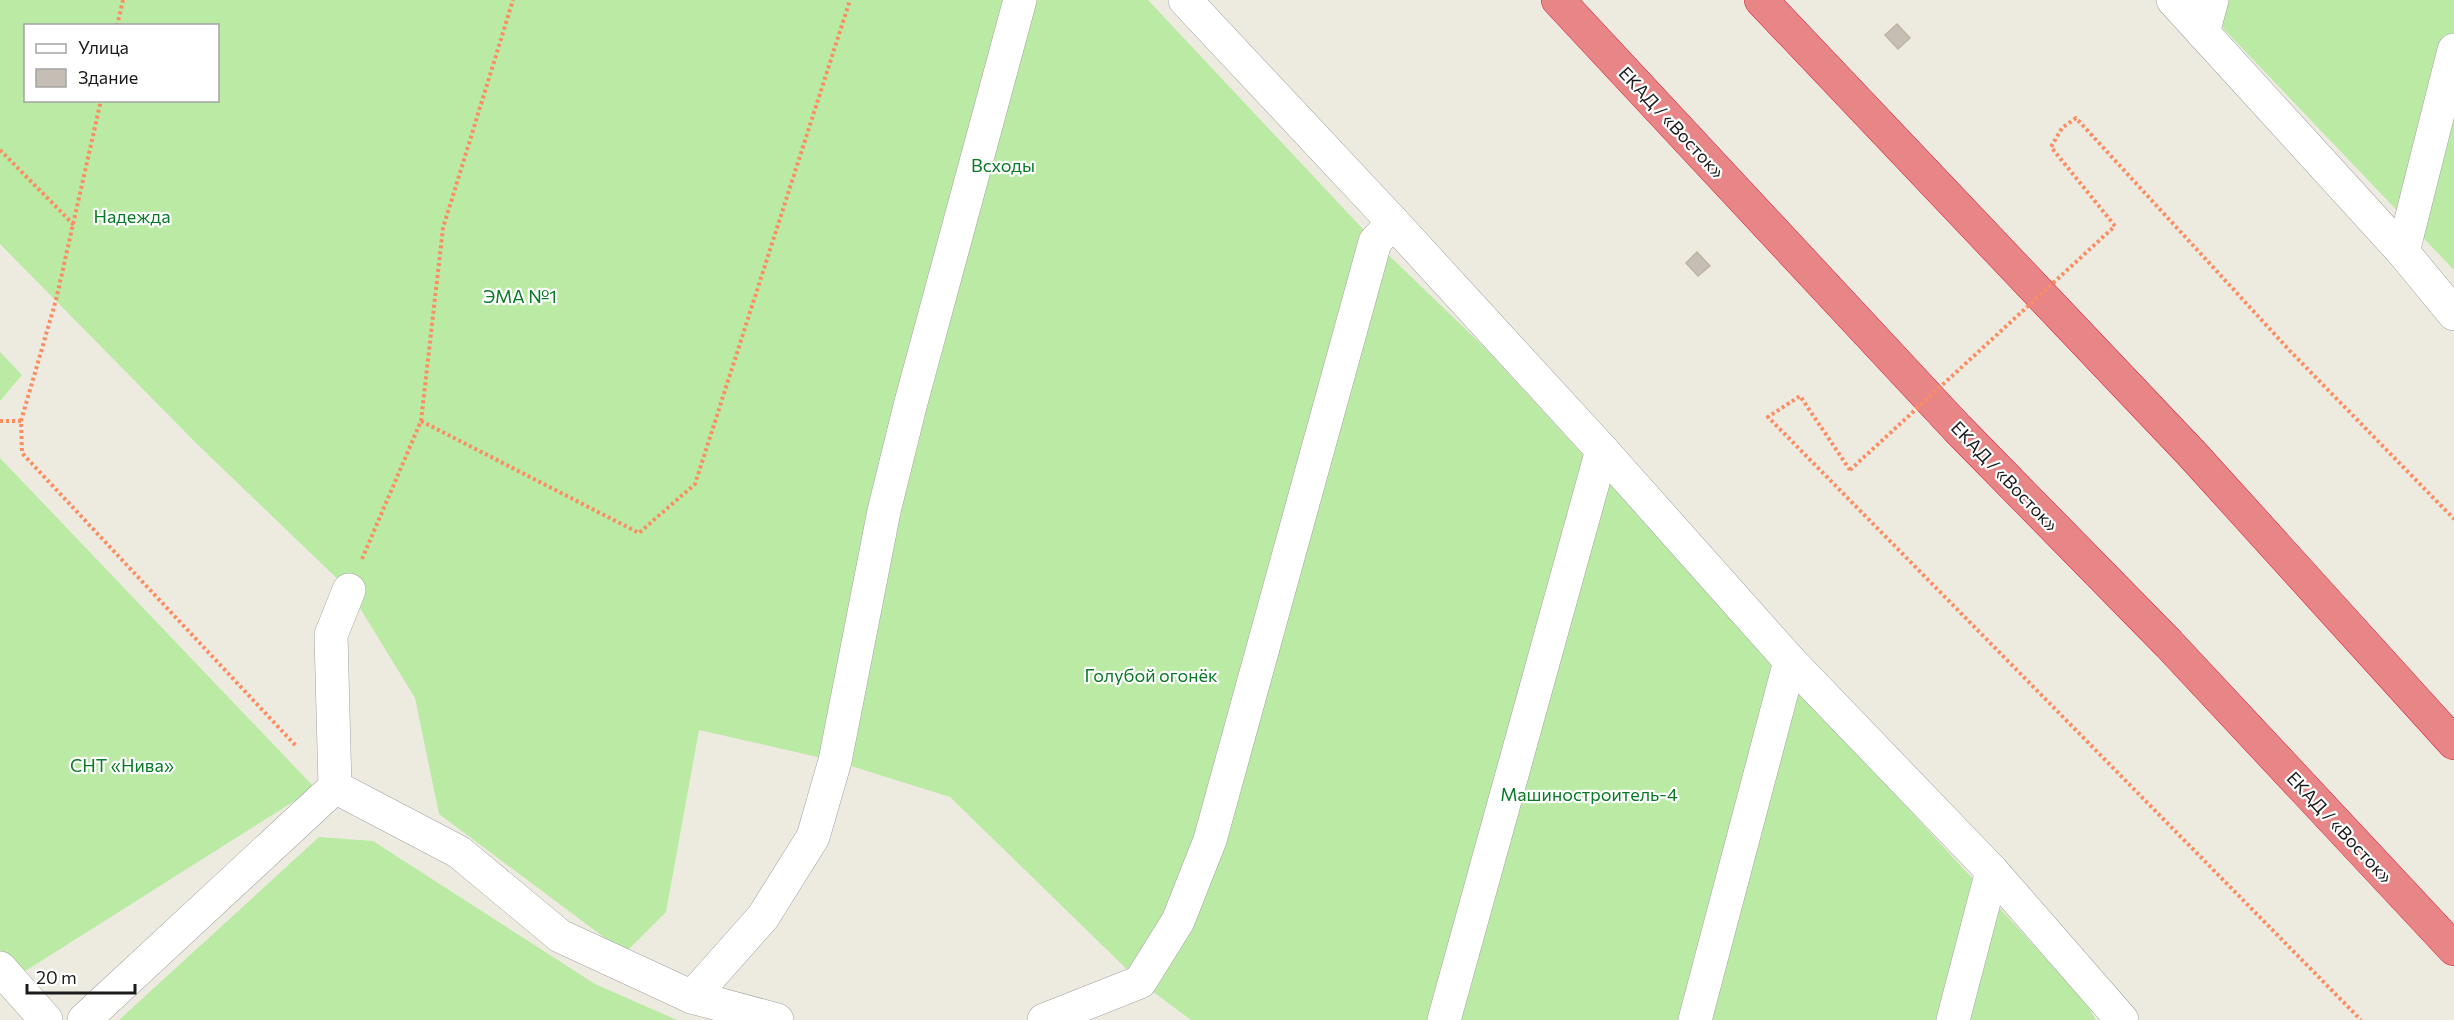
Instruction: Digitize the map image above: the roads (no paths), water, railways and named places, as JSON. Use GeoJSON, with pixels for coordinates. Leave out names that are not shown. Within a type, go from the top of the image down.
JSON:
{"type":"FeatureCollection","features":[{"type":"Feature","properties":{"kind":"highway","name":"ЕКАД / «Восток»"},"geometry":{"type":"LineString","coordinates":[[1558,0],[1957,428],[2169,644],[2454,949]]}},
{"type":"Feature","properties":{"kind":"highway"},"geometry":{"type":"LineString","coordinates":[[1761,0],[2192,454],[2454,743]]}},
{"type":"Feature","properties":{"kind":"lane"},"geometry":{"type":"LineString","coordinates":[[692,997],[763,917],[813,837],[835,761],[882,522],[910,406],[1020,0]]}},
{"type":"Feature","properties":{"kind":"lane"},"geometry":{"type":"LineString","coordinates":[[1185,0],[1602,450],[1790,661],[1992,871],[2122,1020]]}},
{"type":"Feature","properties":{"kind":"lane"},"geometry":{"type":"LineString","coordinates":[[2173,0],[2403,252],[2454,314]]}},
{"type":"Feature","properties":{"kind":"lane"},"geometry":{"type":"LineString","coordinates":[[2203,33],[2212,0]]}},
{"type":"Feature","properties":{"kind":"lane"},"geometry":{"type":"LineString","coordinates":[[2403,252],[2454,50]]}},
{"type":"Feature","properties":{"kind":"lane"},"geometry":{"type":"LineString","coordinates":[[1044,1020],[1140,982],[1178,921],[1210,840],[1375,242],[1393,222]]}},
{"type":"Feature","properties":{"kind":"lane"},"geometry":{"type":"LineString","coordinates":[[1444,1020],[1602,450]]}},
{"type":"Feature","properties":{"kind":"lane"},"geometry":{"type":"LineString","coordinates":[[84,1020],[335,787],[331,635],[349,590]]}},
{"type":"Feature","properties":{"kind":"lane"},"geometry":{"type":"LineString","coordinates":[[1695,1020],[1790,661]]}},
{"type":"Feature","properties":{"kind":"lane"},"geometry":{"type":"LineString","coordinates":[[335,787],[459,852],[560,936],[692,997],[777,1020]]}},
{"type":"Feature","properties":{"kind":"lane"},"geometry":{"type":"LineString","coordinates":[[1953,1020],[1992,871]]}},
{"type":"Feature","properties":{"kind":"lane"},"geometry":{"type":"LineString","coordinates":[[0,968],[46,1020]]}},
{"type":"Feature","properties":{"kind":"park label","name":"Всходы"},"geometry":{"type":"Point","coordinates":[1003,165]}},
{"type":"Feature","properties":{"kind":"park label","name":"Надежда"},"geometry":{"type":"Point","coordinates":[132,216]}},
{"type":"Feature","properties":{"kind":"park label","name":"ЭМА №1"},"geometry":{"type":"Point","coordinates":[520,296]}},
{"type":"Feature","properties":{"kind":"park label","name":"Голубой огонёк"},"geometry":{"type":"Point","coordinates":[1151,675]}},
{"type":"Feature","properties":{"kind":"park label","name":"СНТ «Нива»"},"geometry":{"type":"Point","coordinates":[122,765]}},
{"type":"Feature","properties":{"kind":"park label","name":"Машиностроитель-4"},"geometry":{"type":"Point","coordinates":[1589,794]}}]}
